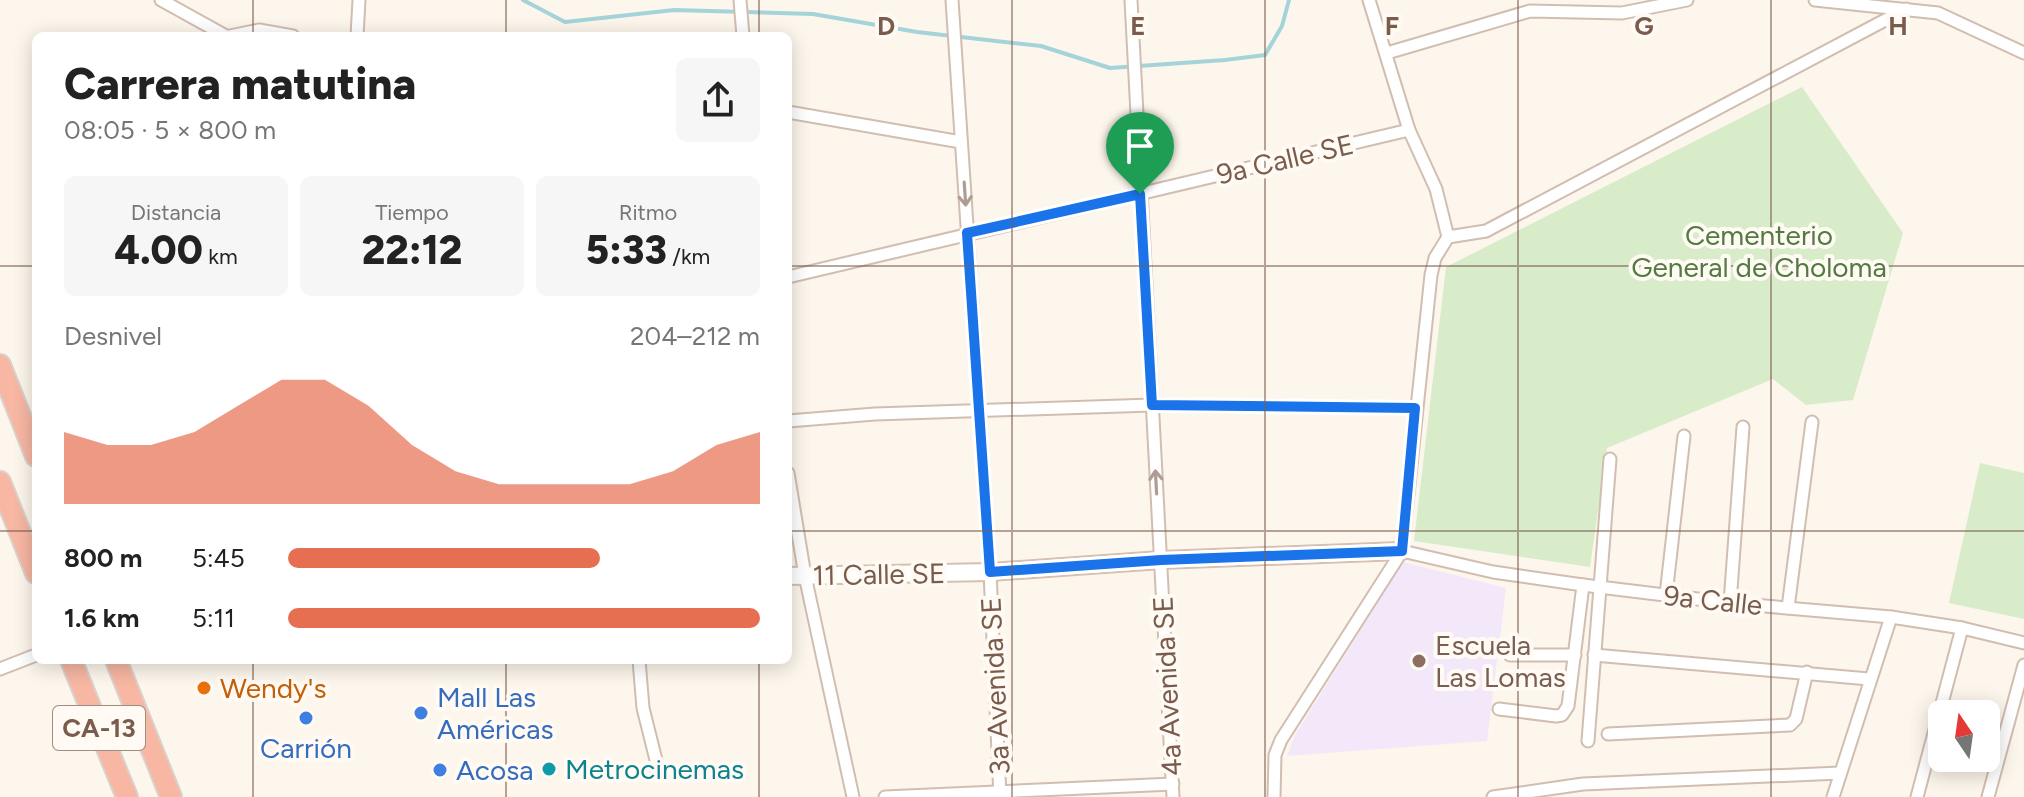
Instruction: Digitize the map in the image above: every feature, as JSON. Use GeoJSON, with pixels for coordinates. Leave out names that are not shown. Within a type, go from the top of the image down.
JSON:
{"type":"FeatureCollection","features":[{"type":"Feature","properties":{"kind":"highway"},"geometry":{"type":"LineString","coordinates":[[0,365],[32,446]]}},
{"type":"Feature","properties":{"kind":"highway"},"geometry":{"type":"LineString","coordinates":[[0,482],[7,522],[32,566]]}},
{"type":"Feature","properties":{"kind":"highway","name":"CA-13"},"geometry":{"type":"LineString","coordinates":[[73,664],[127,797]]}},
{"type":"Feature","properties":{"kind":"highway","name":"CA-13"},"geometry":{"type":"LineString","coordinates":[[119,664],[171,797]]}},
{"type":"Feature","properties":{"kind":"street"},"geometry":{"type":"LineString","coordinates":[[161,0],[221,32]]}},
{"type":"Feature","properties":{"kind":"street"},"geometry":{"type":"LineString","coordinates":[[357,32],[359,0]]}},
{"type":"Feature","properties":{"kind":"street"},"geometry":{"type":"LineString","coordinates":[[740,0],[743,32]]}},
{"type":"Feature","properties":{"kind":"street","name":"4a Avenida SE"},"geometry":{"type":"LineString","coordinates":[[1131,0],[1173,797]]}},
{"type":"Feature","properties":{"kind":"street"},"geometry":{"type":"LineString","coordinates":[[1274,797],[1275,755],[1281,740],[1402,551],[1431,275],[1435,258],[1448,237],[1436,189],[1409,130],[1369,0]]}},
{"type":"Feature","properties":{"kind":"street"},"geometry":{"type":"LineString","coordinates":[[1387,53],[1530,11],[1622,13],[1687,0]]}},
{"type":"Feature","properties":{"kind":"street"},"geometry":{"type":"LineString","coordinates":[[1815,0],[1938,13],[2024,53]]}},
{"type":"Feature","properties":{"kind":"street"},"geometry":{"type":"LineString","coordinates":[[1936,0],[1938,13]]}},
{"type":"Feature","properties":{"kind":"street","name":"3a Avenida SE"},"geometry":{"type":"LineString","coordinates":[[952,6],[990,572],[1000,795]]}},
{"type":"Feature","properties":{"kind":"street"},"geometry":{"type":"LineString","coordinates":[[1448,237],[1486,231],[1906,9]]}},
{"type":"Feature","properties":{"kind":"street"},"geometry":{"type":"LineString","coordinates":[[249,32],[270,32]]}},
{"type":"Feature","properties":{"kind":"street"},"geometry":{"type":"LineString","coordinates":[[792,113],[961,142]]}},
{"type":"Feature","properties":{"kind":"street","name":"9a Calle SE"},"geometry":{"type":"LineString","coordinates":[[792,276],[1409,130]]}},
{"type":"Feature","properties":{"kind":"street"},"geometry":{"type":"LineString","coordinates":[[792,421],[979,410],[1152,405],[1415,408]]}},
{"type":"Feature","properties":{"kind":"street"},"geometry":{"type":"LineString","coordinates":[[1788,608],[1812,422]]}},
{"type":"Feature","properties":{"kind":"street"},"geometry":{"type":"LineString","coordinates":[[1730,603],[1743,427]]}},
{"type":"Feature","properties":{"kind":"street"},"geometry":{"type":"LineString","coordinates":[[1666,595],[1684,436]]}},
{"type":"Feature","properties":{"kind":"street"},"geometry":{"type":"LineString","coordinates":[[1588,741],[1610,459]]}},
{"type":"Feature","properties":{"kind":"street"},"geometry":{"type":"LineString","coordinates":[[792,524],[796,576],[853,797]]}},
{"type":"Feature","properties":{"kind":"street","name":"11 Calle SE"},"geometry":{"type":"LineString","coordinates":[[796,576],[990,572],[1161,560],[1402,551]]}},
{"type":"Feature","properties":{"kind":"street","name":"9a Calle"},"geometry":{"type":"LineString","coordinates":[[1402,551],[1493,572],[1730,603],[1891,617],[1962,628],[2024,643]]}},
{"type":"Feature","properties":{"kind":"street"},"geometry":{"type":"LineString","coordinates":[[1499,709],[1562,715],[1568,706],[1583,585]]}},
{"type":"Feature","properties":{"kind":"street"},"geometry":{"type":"LineString","coordinates":[[1833,797],[1891,617]]}},
{"type":"Feature","properties":{"kind":"street"},"geometry":{"type":"LineString","coordinates":[[1917,797],[1962,628]]}},
{"type":"Feature","properties":{"kind":"street"},"geometry":{"type":"LineString","coordinates":[[1510,655],[1575,655]]}},
{"type":"Feature","properties":{"kind":"street"},"geometry":{"type":"LineString","coordinates":[[1594,655],[1869,679]]}},
{"type":"Feature","properties":{"kind":"street"},"geometry":{"type":"LineString","coordinates":[[0,669],[32,657]]}},
{"type":"Feature","properties":{"kind":"street"},"geometry":{"type":"LineString","coordinates":[[639,664],[643,708],[656,760]]}},
{"type":"Feature","properties":{"kind":"street"},"geometry":{"type":"LineString","coordinates":[[1988,797],[2024,665]]}},
{"type":"Feature","properties":{"kind":"street"},"geometry":{"type":"LineString","coordinates":[[1608,734],[1790,725],[1796,719],[1807,672]]}},
{"type":"Feature","properties":{"kind":"street"},"geometry":{"type":"LineString","coordinates":[[1493,797],[1583,784],[1840,773]]}},
{"type":"Feature","properties":{"kind":"street"},"geometry":{"type":"LineString","coordinates":[[885,797],[1000,795],[1173,784]]}},
{"type":"Feature","properties":{"kind":"shaded area","name":"Escuela Las Lomas"},"geometry":{"type":"Polygon","coordinates":[[[1403,562],[1506,588],[1487,741],[1287,756],[1295,735],[1403,562]]]}},
{"type":"Feature","properties":{"kind":"green space","name":"Cementerio General de Choloma"},"geometry":{"type":"Polygon","coordinates":[[[1802,87],[1903,233],[1853,400],[1806,405],[1773,379],[1607,448],[1590,567],[1414,541],[1446,267],[1802,87]]]}},
{"type":"Feature","properties":{"kind":"green space"},"geometry":{"type":"Polygon","coordinates":[[[1980,463],[2024,473],[2024,619],[1949,603],[1980,463]]]}},
{"type":"Feature","properties":{"kind":"waterway"},"geometry":{"type":"LineString","coordinates":[[523,0],[565,22],[674,10],[813,14],[917,32],[1041,46],[1110,68],[1265,55],[1282,26],[1289,0]]}},
{"type":"Feature","properties":{"kind":"place","name":"Escuela Las Lomas"},"geometry":{"type":"Point","coordinates":[1419,661]}},
{"type":"Feature","properties":{"kind":"place","name":"Wendy's"},"geometry":{"type":"Point","coordinates":[204,688]}},
{"type":"Feature","properties":{"kind":"place","name":"Mall Las Américas"},"geometry":{"type":"Point","coordinates":[421,713]}},
{"type":"Feature","properties":{"kind":"place","name":"Carrión"},"geometry":{"type":"Point","coordinates":[306,718]}},
{"type":"Feature","properties":{"kind":"place","name":"Metrocinemas"},"geometry":{"type":"Point","coordinates":[549,769]}},
{"type":"Feature","properties":{"kind":"place","name":"Acosa"},"geometry":{"type":"Point","coordinates":[440,770]}},
{"type":"Feature","properties":{"kind":"route"},"geometry":{"type":"LineString","coordinates":[[1140,194],[1152,405],[1415,408],[1402,551],[1161,560],[990,572],[967,233],[1140,194]]}}]}
